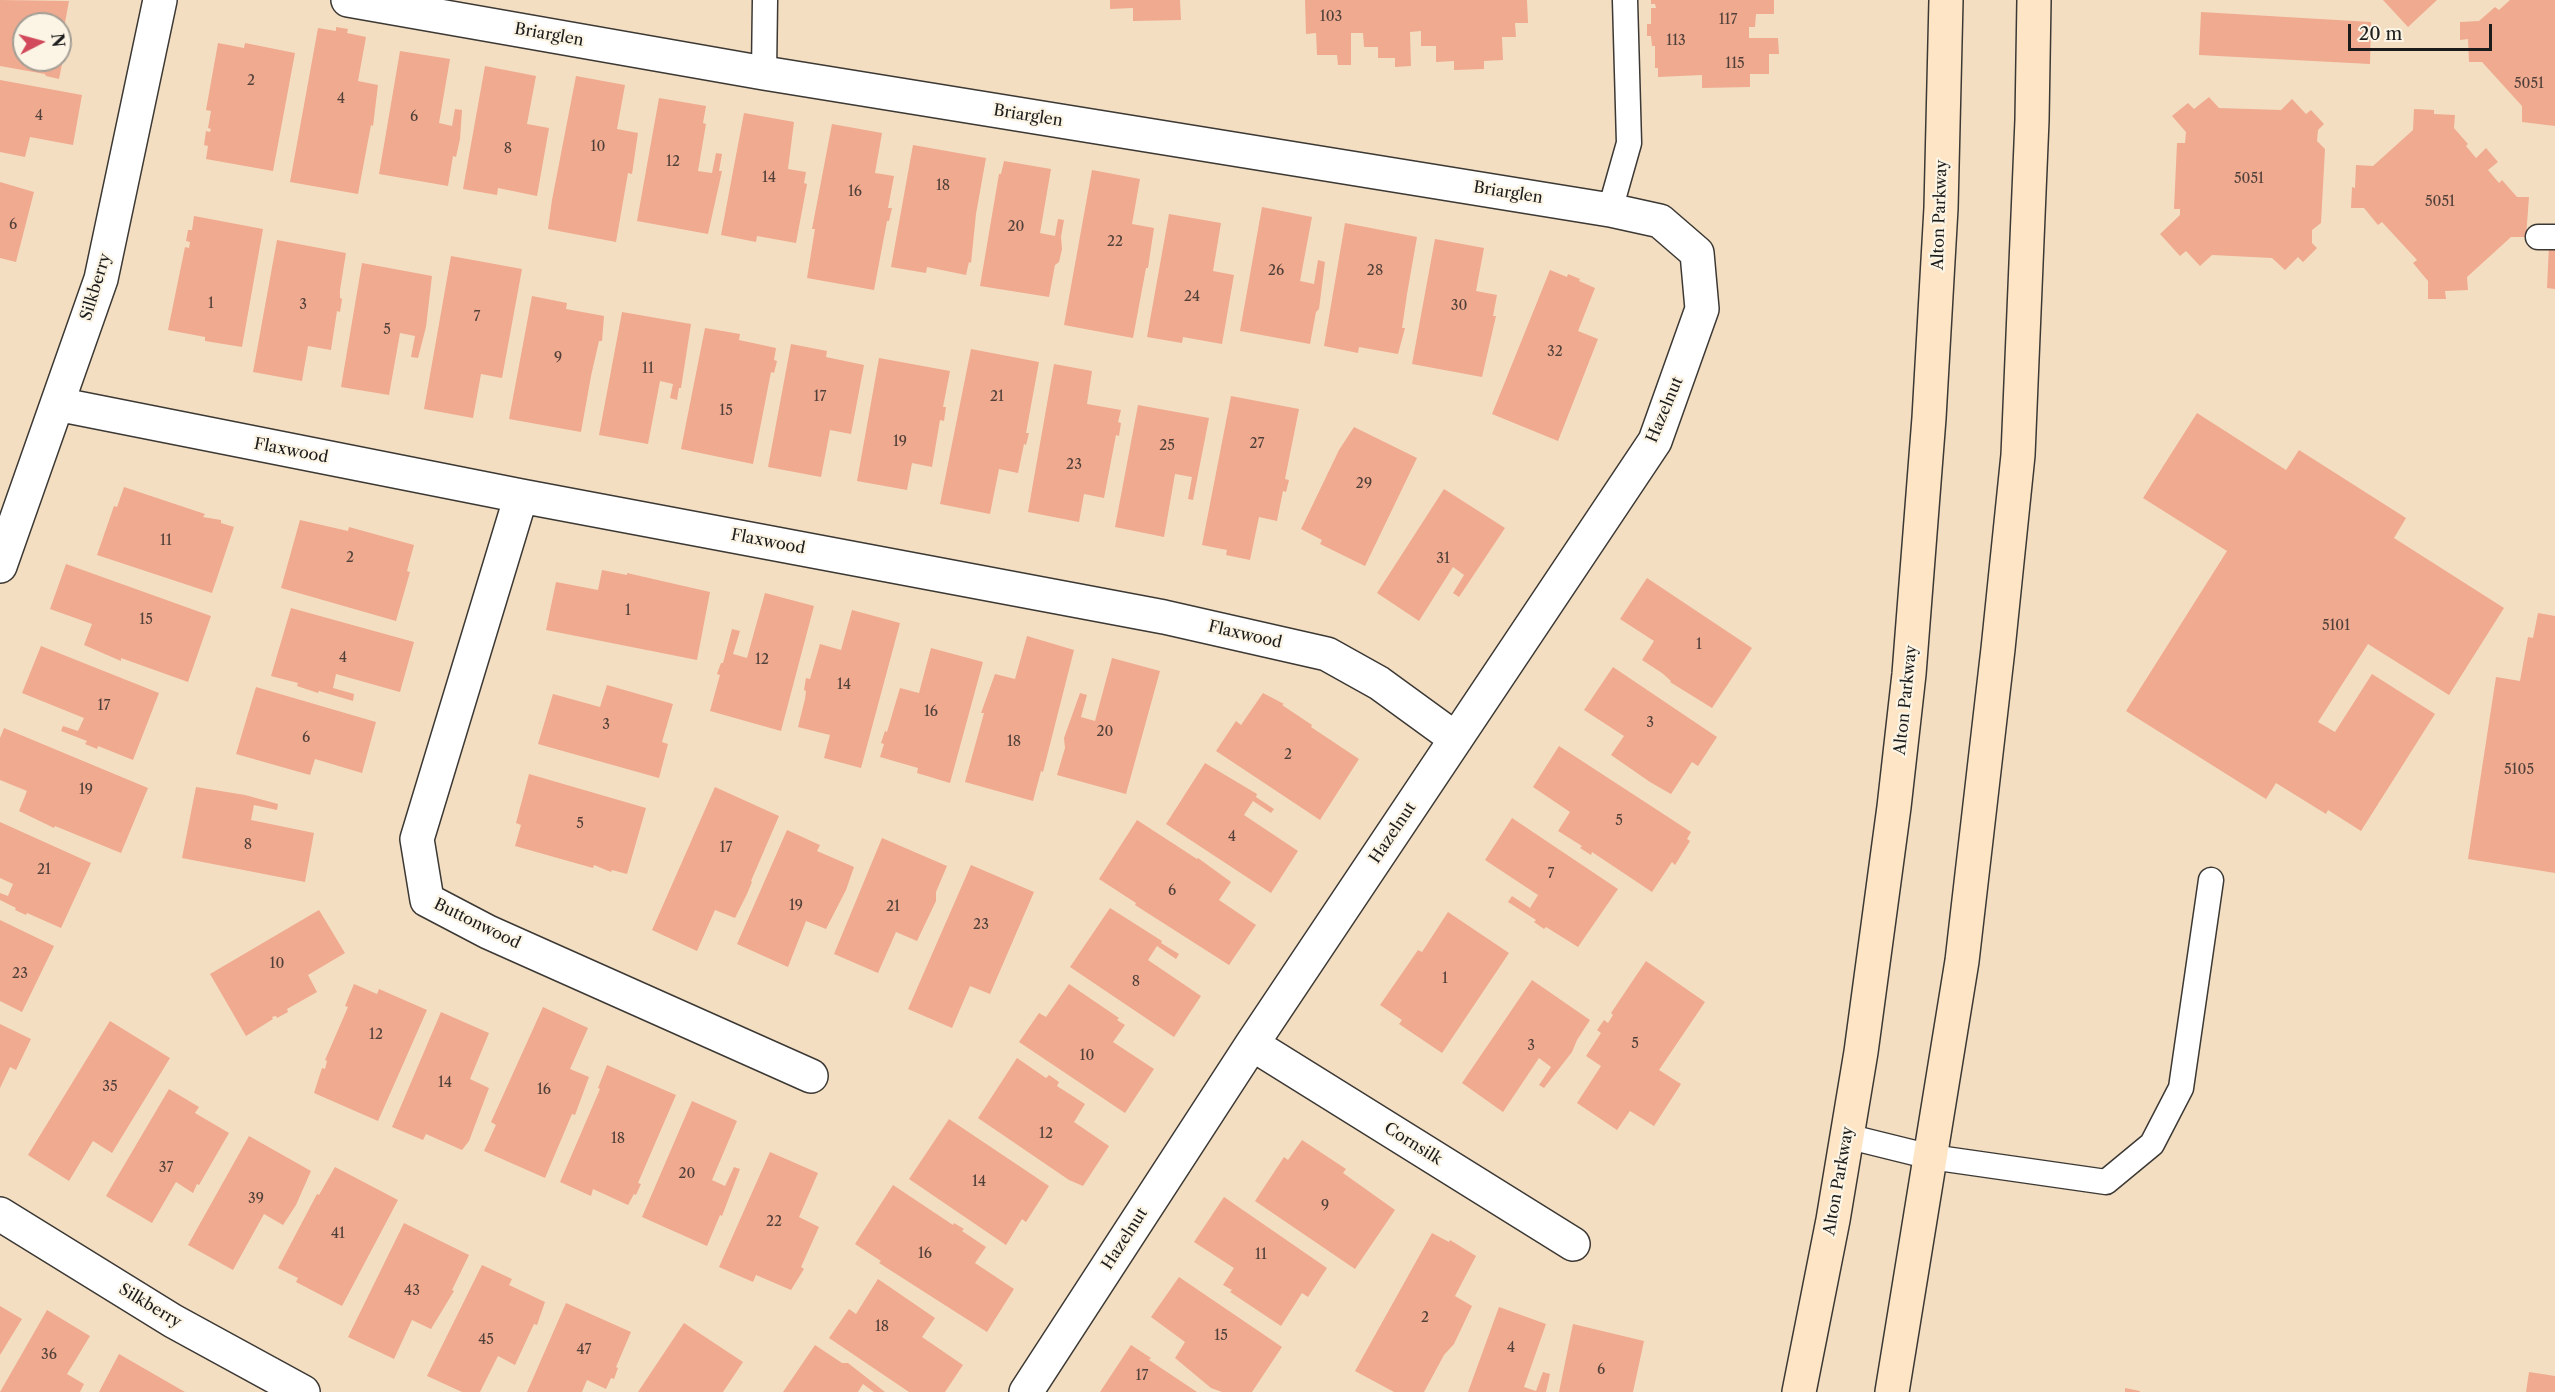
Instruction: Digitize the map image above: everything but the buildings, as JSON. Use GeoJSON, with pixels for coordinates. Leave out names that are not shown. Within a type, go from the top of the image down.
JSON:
{"type":"FeatureCollection","features":[{"type":"Feature","properties":{"kind":"main road","name":"Alton Parkway"},"geometry":{"type":"LineString","coordinates":[[1799,1392],[1861,1052],[1893,819],[1909,674],[1929,418],[1941,219],[1946,0]]}},
{"type":"Feature","properties":{"kind":"main road"},"geometry":{"type":"LineString","coordinates":[[1892,1392],[1951,1036],[1974,864],[2018,455],[2032,120],[2034,0]]}},
{"type":"Feature","properties":{"kind":"street","name":"Silkberry"},"geometry":{"type":"LineString","coordinates":[[0,566],[101,279],[160,0]]}},
{"type":"Feature","properties":{"kind":"street","name":"Briarglen"},"geometry":{"type":"LineString","coordinates":[[348,0],[764,73],[1610,210],[1660,221],[1697,253]]}},
{"type":"Feature","properties":{"kind":"street","name":"Hazelnut"},"geometry":{"type":"LineString","coordinates":[[1026,1392],[1252,1044],[1655,441],[1702,309],[1697,253]]}},
{"type":"Feature","properties":{"kind":"street","name":"Flaxwood"},"geometry":{"type":"LineString","coordinates":[[57,404],[521,496],[1164,617],[1327,654],[1379,683],[1456,739]]}},
{"type":"Feature","properties":{"kind":"street","name":"Buttonwood"},"geometry":{"type":"LineString","coordinates":[[521,496],[417,839],[427,900],[488,932],[811,1076]]}},
{"type":"Feature","properties":{"kind":"street","name":"Cornsilk"},"geometry":{"type":"LineString","coordinates":[[1252,1044],[1573,1244]]}},
{"type":"Feature","properties":{"kind":"street","name":"Silkberry"},"geometry":{"type":"LineString","coordinates":[[0,1214],[173,1321],[303,1392]]}},
{"type":"Feature","properties":{"kind":"lane"},"geometry":{"type":"LineString","coordinates":[[764,73],[765,0]]}},
{"type":"Feature","properties":{"kind":"lane"},"geometry":{"type":"LineString","coordinates":[[1610,210],[1629,143],[1625,0]]}},
{"type":"Feature","properties":{"kind":"lane"},"geometry":{"type":"LineString","coordinates":[[1846,1136],[1931,1157],[2106,1182],[2152,1144],[2181,1088],[2211,880]]}}]}
